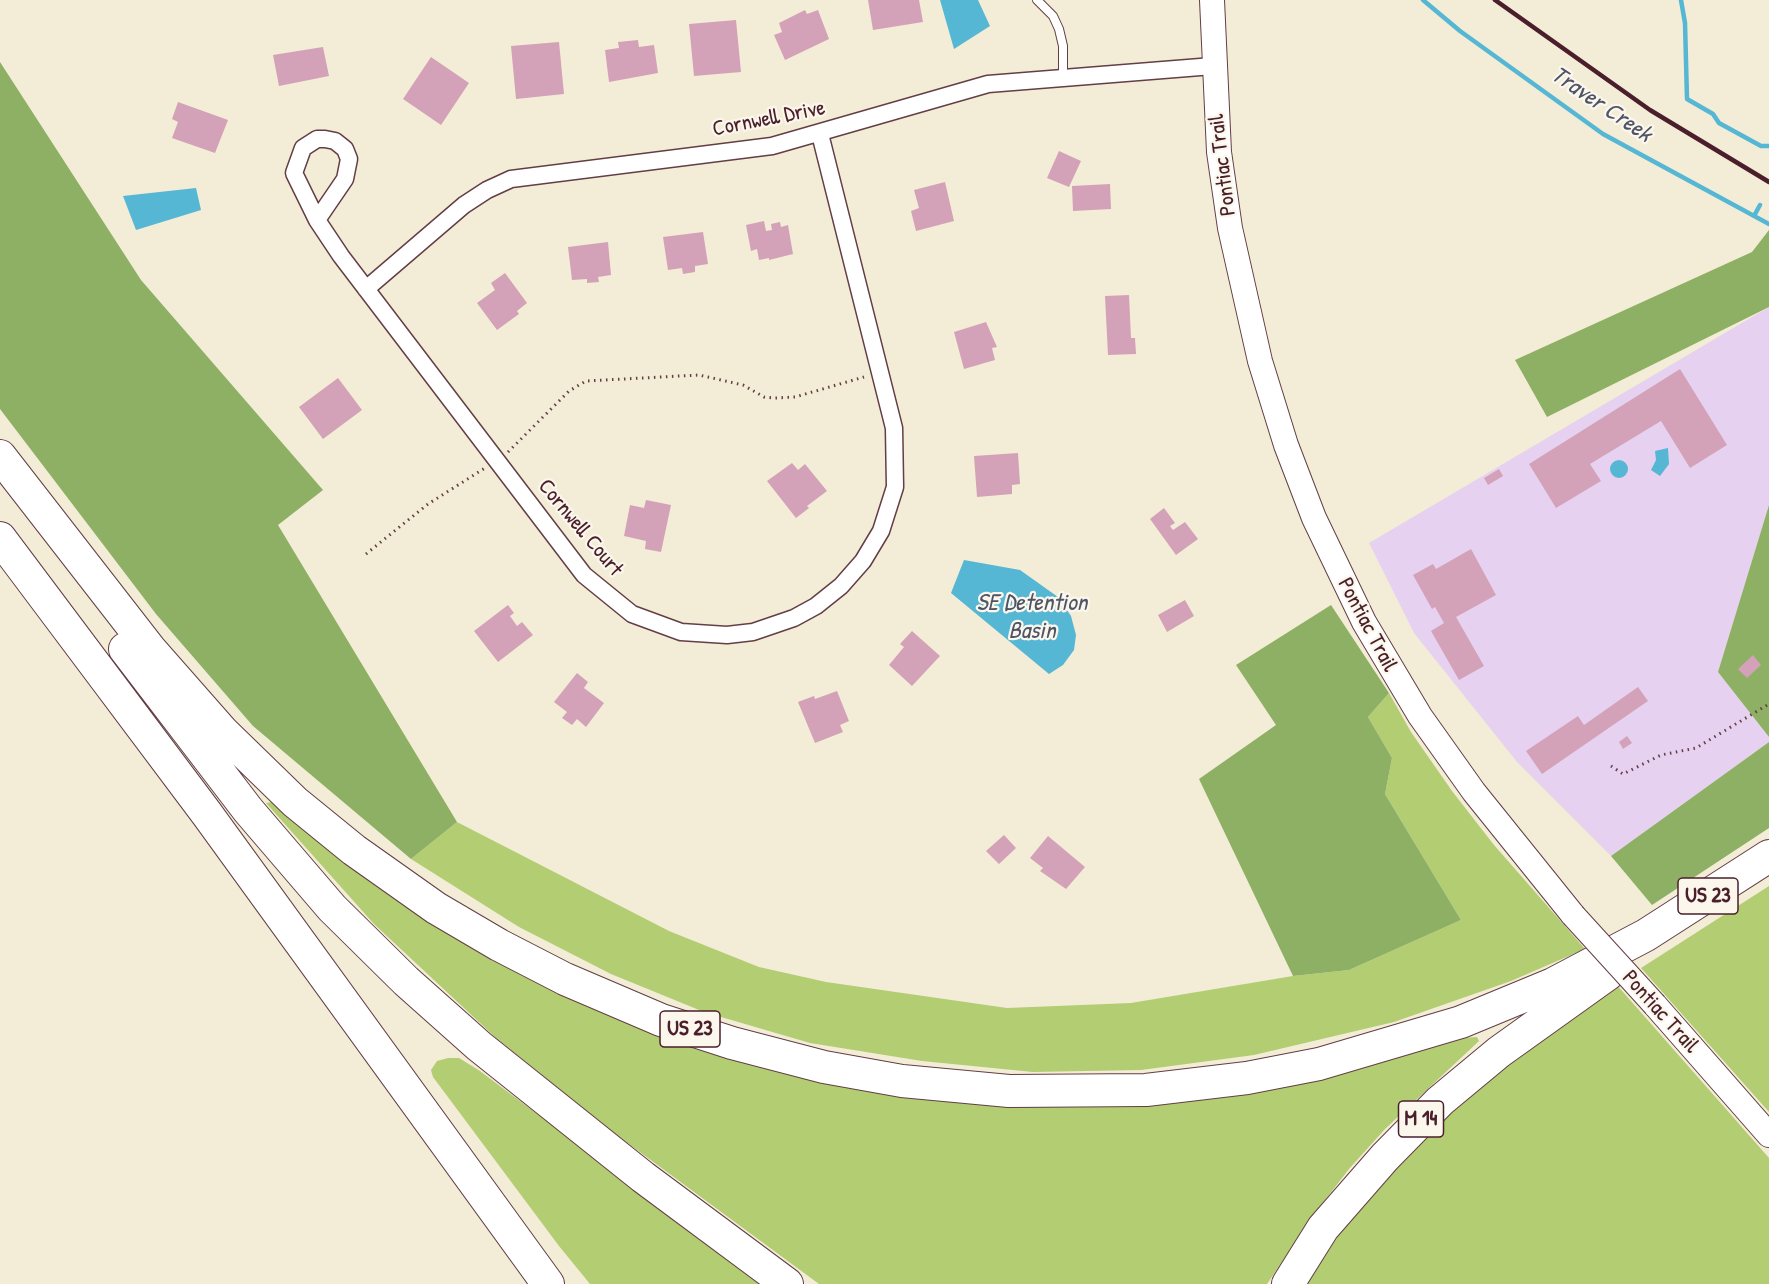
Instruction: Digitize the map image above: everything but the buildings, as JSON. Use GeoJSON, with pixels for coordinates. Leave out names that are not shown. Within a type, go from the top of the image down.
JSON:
{"type":"FeatureCollection","features":[{"type":"Feature","properties":{"kind":"highway","name":"US 23"},"geometry":{"type":"LineString","coordinates":[[0,456],[150,649],[223,732],[295,802],[354,850],[436,908],[499,945],[565,979],[661,1020],[732,1043],[824,1067],[902,1081],[1009,1091],[1146,1089],[1247,1078],[1318,1064],[1461,1022],[1553,984],[1646,935],[1769,856]]}},
{"type":"Feature","properties":{"kind":"highway"},"geometry":{"type":"LineString","coordinates":[[0,478],[248,810],[332,908],[406,981],[479,1046],[643,1177],[787,1284]]}},
{"type":"Feature","properties":{"kind":"highway"},"geometry":{"type":"LineString","coordinates":[[0,538],[207,813],[548,1284]]}},
{"type":"Feature","properties":{"kind":"highway","name":"M 14"},"geometry":{"type":"LineString","coordinates":[[1288,1284],[1323,1228],[1385,1157],[1440,1101],[1499,1052],[1588,987],[1769,869]]}},
{"type":"Feature","properties":{"kind":"highway"},"geometry":{"type":"LineString","coordinates":[[503,1220],[561,1284]]}},
{"type":"Feature","properties":{"kind":"main road","name":"Pontiac Trail"},"geometry":{"type":"LineString","coordinates":[[1212,0],[1213,66],[1219,152],[1240,274],[1260,361],[1286,445],[1314,518],[1346,587],[1406,695],[1464,779],[1573,915],[1769,1136]]}},
{"type":"Feature","properties":{"kind":"street","name":"Cornwell Drive"},"geometry":{"type":"LineString","coordinates":[[366,289],[464,206],[487,190],[511,179],[772,146],[988,84],[1213,66]]}},
{"type":"Feature","properties":{"kind":"street","name":"Cornwell Court"},"geometry":{"type":"LineString","coordinates":[[317,220],[366,289],[584,575],[632,614],[681,632],[727,636],[753,632],[794,618],[831,595],[853,573],[881,531],[896,487],[894,428],[820,134]]}},
{"type":"Feature","properties":{"kind":"lane"},"geometry":{"type":"LineString","coordinates":[[1037,0],[1053,16],[1059,29],[1063,46],[1063,77]]}},
{"type":"Feature","properties":{"kind":"path"},"geometry":{"type":"LineString","coordinates":[[366,554],[428,504],[496,461],[521,441],[569,391],[586,381],[699,375],[743,385],[764,398],[775,399],[795,397],[880,372]]}},
{"type":"Feature","properties":{"kind":"path"},"geometry":{"type":"LineString","coordinates":[[1611,766],[1623,774],[1661,755],[1696,748],[1769,704]]}},
{"type":"Feature","properties":{"kind":"shaded area"},"geometry":{"type":"Polygon","coordinates":[[[1769,307],[1769,505],[1718,672],[1769,737],[1769,742],[1611,856],[1517,762],[1414,633],[1369,543],[1769,307]]]}},
{"type":"Feature","properties":{"kind":"green space"},"geometry":{"type":"Polygon","coordinates":[[[0,62],[141,280],[323,490],[278,525],[457,822],[411,859],[253,726],[156,614],[0,409],[0,62]]]}},
{"type":"Feature","properties":{"kind":"green space"},"geometry":{"type":"Polygon","coordinates":[[[1769,230],[1769,307],[1547,417],[1515,360],[1752,252],[1769,230]]]}},
{"type":"Feature","properties":{"kind":"green space"},"geometry":{"type":"Polygon","coordinates":[[[1769,505],[1769,737],[1718,672],[1769,505]]]}},
{"type":"Feature","properties":{"kind":"green space"},"geometry":{"type":"Polygon","coordinates":[[[1331,605],[1389,693],[1368,717],[1392,758],[1385,794],[1461,920],[1349,970],[1293,976],[1199,779],[1276,725],[1236,665],[1331,605]]]}},
{"type":"Feature","properties":{"kind":"green space"},"geometry":{"type":"Polygon","coordinates":[[[1389,693],[1411,732],[1452,791],[1494,845],[1585,949],[1511,981],[1394,1022],[1254,1055],[1141,1070],[1033,1072],[922,1061],[810,1043],[704,1012],[611,974],[519,927],[411,859],[457,822],[669,931],[759,967],[826,982],[1007,1008],[1131,1003],[1293,976],[1349,970],[1461,920],[1385,794],[1392,758],[1368,717],[1389,693]]]}},
{"type":"Feature","properties":{"kind":"green space"},"geometry":{"type":"Polygon","coordinates":[[[1769,742],[1769,828],[1652,905],[1611,856],[1769,742]]]}},
{"type":"Feature","properties":{"kind":"green space"},"geometry":{"type":"Polygon","coordinates":[[[272,802],[309,833],[523,975],[588,1007],[696,1049],[762,1068],[838,1085],[916,1098],[1020,1107],[1336,1075],[1463,1038],[1477,1037],[1479,1041],[1385,1129],[1349,1169],[1318,1209],[1267,1284],[819,1284],[610,1130],[495,1037],[374,924],[266,803],[272,802]]]}},
{"type":"Feature","properties":{"kind":"green space"},"geometry":{"type":"Polygon","coordinates":[[[1769,886],[1769,1112],[1641,968],[1769,886]]]}},
{"type":"Feature","properties":{"kind":"green space"},"geometry":{"type":"Polygon","coordinates":[[[1616,984],[1769,1158],[1769,1284],[1303,1284],[1339,1233],[1382,1180],[1467,1094],[1616,984]]]}},
{"type":"Feature","properties":{"kind":"green space"},"geometry":{"type":"Polygon","coordinates":[[[459,1058],[480,1071],[763,1284],[590,1284],[433,1077],[431,1070],[437,1061],[459,1058]]]}},
{"type":"Feature","properties":{"kind":"water"},"geometry":{"type":"Polygon","coordinates":[[[940,0],[978,0],[990,26],[954,49],[940,0]]]}},
{"type":"Feature","properties":{"kind":"water"},"geometry":{"type":"Polygon","coordinates":[[[196,188],[201,210],[136,230],[123,196],[196,188]]]}},
{"type":"Feature","properties":{"kind":"water"},"geometry":{"type":"Polygon","coordinates":[[[1668,448],[1669,464],[1660,476],[1651,470],[1656,460],[1655,451],[1668,448]]]}},
{"type":"Feature","properties":{"kind":"water"},"geometry":{"type":"Polygon","coordinates":[[[1619,460],[1625,463],[1628,469],[1625,475],[1619,478],[1613,475],[1610,469],[1613,463],[1619,460]]]}},
{"type":"Feature","properties":{"kind":"water","name":"SE Detention Basin"},"geometry":{"type":"Polygon","coordinates":[[[964,560],[1020,570],[1058,597],[1071,616],[1076,635],[1074,650],[1063,665],[1049,674],[951,593],[964,560]]]}},
{"type":"Feature","properties":{"kind":"waterway","name":"Traver Creek"},"geometry":{"type":"LineString","coordinates":[[1423,0],[1460,31],[1603,134],[1769,224]]}},
{"type":"Feature","properties":{"kind":"waterway"},"geometry":{"type":"LineString","coordinates":[[1681,0],[1685,23],[1687,99],[1713,114],[1719,123],[1761,146],[1769,146]]}},
{"type":"Feature","properties":{"kind":"waterway"},"geometry":{"type":"LineString","coordinates":[[1754,216],[1760,205]]}},
{"type":"Feature","properties":{"kind":"railway"},"geometry":{"type":"LineString","coordinates":[[1495,0],[1650,110],[1769,182]]}}]}
